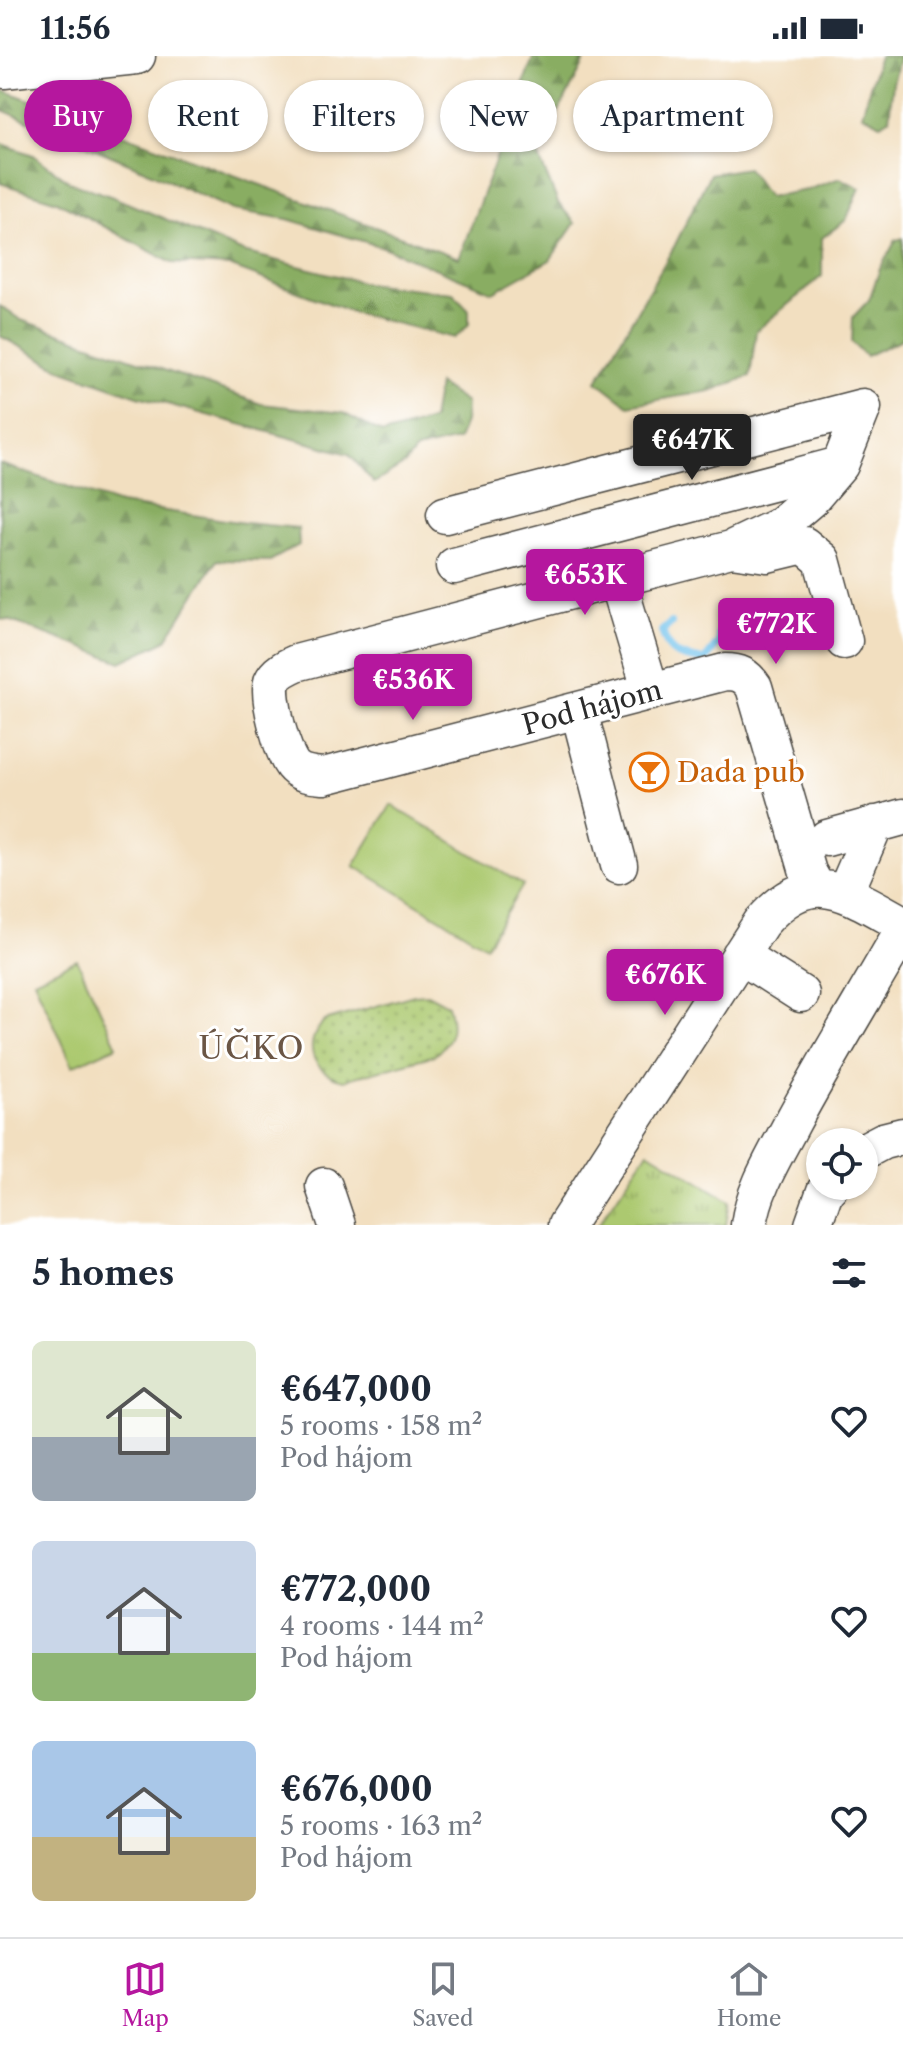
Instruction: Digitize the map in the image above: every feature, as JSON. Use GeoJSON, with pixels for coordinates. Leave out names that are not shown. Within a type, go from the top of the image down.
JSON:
{"type":"FeatureCollection","features":[{"type":"Feature","properties":{"kind":"street"},"geometry":{"type":"LineString","coordinates":[[0,68],[137,56]]}},
{"type":"Feature","properties":{"kind":"street"},"geometry":{"type":"LineString","coordinates":[[445,515],[863,407],[840,465],[811,499],[779,526],[731,549],[617,578],[651,692]]}},
{"type":"Feature","properties":{"kind":"street"},"geometry":{"type":"LineString","coordinates":[[454,566],[840,465]]}},
{"type":"Feature","properties":{"kind":"street"},"geometry":{"type":"LineString","coordinates":[[731,549],[767,554],[804,545],[822,560],[844,641]]}},
{"type":"Feature","properties":{"kind":"street","name":"Pod hájom"},"geometry":{"type":"LineString","coordinates":[[617,578],[283,669],[272,681],[271,696],[286,758],[295,769],[309,775],[324,776],[725,672],[737,672],[747,677],[754,687],[808,872],[831,890]]}},
{"type":"Feature","properties":{"kind":"street"},"geometry":{"type":"LineString","coordinates":[[579,711],[619,865]]}},
{"type":"Feature","properties":{"kind":"street"},"geometry":{"type":"LineString","coordinates":[[831,890],[889,821]]}},
{"type":"Feature","properties":{"kind":"street"},"geometry":{"type":"LineString","coordinates":[[827,838],[889,821]]}},
{"type":"Feature","properties":{"kind":"street"},"geometry":{"type":"LineString","coordinates":[[566,1225],[740,955],[774,908],[792,894],[831,890],[903,924]]}},
{"type":"Feature","properties":{"kind":"street"},"geometry":{"type":"LineString","coordinates":[[749,1225],[751,1207],[764,1175],[903,930]]}},
{"type":"Feature","properties":{"kind":"street"},"geometry":{"type":"LineString","coordinates":[[740,955],[801,994]]}},
{"type":"Feature","properties":{"kind":"street"},"geometry":{"type":"LineString","coordinates":[[866,995],[903,973]]}},
{"type":"Feature","properties":{"kind":"street"},"geometry":{"type":"LineString","coordinates":[[878,1144],[903,1136]]}},
{"type":"Feature","properties":{"kind":"street"},"geometry":{"type":"LineString","coordinates":[[324,1186],[337,1225]]}},
{"type":"Feature","properties":{"kind":"street"},"geometry":{"type":"LineString","coordinates":[[813,1225],[822,1200]]}},
{"type":"Feature","properties":{"kind":"green space"},"geometry":{"type":"Polygon","coordinates":[[[534,56],[584,56],[584,63],[557,115],[557,80],[525,80],[534,56]]]}},
{"type":"Feature","properties":{"kind":"green space"},"geometry":{"type":"Polygon","coordinates":[[[879,56],[900,56],[889,119],[881,124],[862,114],[879,56]]]}},
{"type":"Feature","properties":{"kind":"green space"},"geometry":{"type":"Polygon","coordinates":[[[0,89],[24,98],[24,119],[0,109],[0,89]]]}},
{"type":"Feature","properties":{"kind":"green space"},"geometry":{"type":"Polygon","coordinates":[[[132,138],[148,143],[148,152],[171,152],[459,258],[498,152],[538,152],[558,203],[575,223],[550,260],[493,292],[383,247],[287,219],[233,210],[103,152],[132,152],[132,138]]]}},
{"type":"Feature","properties":{"kind":"green space"},"geometry":{"type":"Polygon","coordinates":[[[0,143],[33,155],[70,182],[243,252],[365,283],[453,293],[469,310],[469,324],[455,338],[355,313],[229,266],[172,263],[57,201],[0,183],[0,143]]]}},
{"type":"Feature","properties":{"kind":"green space"},"geometry":{"type":"Polygon","coordinates":[[[747,168],[768,197],[807,190],[840,178],[860,188],[846,220],[822,238],[822,276],[756,331],[750,376],[710,391],[628,405],[597,381],[675,245],[710,174],[747,168]]]}},
{"type":"Feature","properties":{"kind":"green space"},"geometry":{"type":"Polygon","coordinates":[[[903,238],[903,336],[866,356],[852,342],[853,317],[869,300],[880,269],[896,240],[903,238]]]}},
{"type":"Feature","properties":{"kind":"green space"},"geometry":{"type":"Polygon","coordinates":[[[0,306],[21,320],[261,404],[343,413],[383,434],[432,420],[438,384],[466,403],[465,422],[458,440],[416,450],[405,464],[374,483],[349,454],[138,396],[61,369],[0,336],[0,306]]]}},
{"type":"Feature","properties":{"kind":"green space"},"geometry":{"type":"Polygon","coordinates":[[[0,464],[120,504],[298,528],[299,545],[270,561],[217,560],[165,641],[121,662],[0,619],[0,464]]]}},
{"type":"Feature","properties":{"kind":"green space"},"geometry":{"type":"Polygon","coordinates":[[[391,805],[523,885],[486,946],[354,866],[391,805]]]}},
{"type":"Feature","properties":{"kind":"green space"},"geometry":{"type":"Polygon","coordinates":[[[77,960],[117,1046],[73,1066],[34,980],[77,960]]]}},
{"type":"Feature","properties":{"kind":"green space"},"geometry":{"type":"Polygon","coordinates":[[[427,994],[448,1005],[451,1020],[449,1038],[435,1055],[344,1080],[333,1077],[318,1065],[312,1048],[313,1039],[325,1021],[427,994]]]}},
{"type":"Feature","properties":{"kind":"green space"},"geometry":{"type":"Polygon","coordinates":[[[648,1151],[730,1201],[726,1225],[598,1225],[648,1151]]]}},
{"type":"Feature","properties":{"kind":"waterway"},"geometry":{"type":"LineString","coordinates":[[671,623],[662,631],[665,640],[672,651],[688,658],[704,661],[720,641],[719,634]]}},
{"type":"Feature","properties":{"kind":"place","name":"Dada pub"},"geometry":{"type":"Point","coordinates":[649,772]}},
{"type":"Feature","properties":{"kind":"district","name":"ÚČKO"},"geometry":{"type":"Point","coordinates":[252,1048]}}]}
